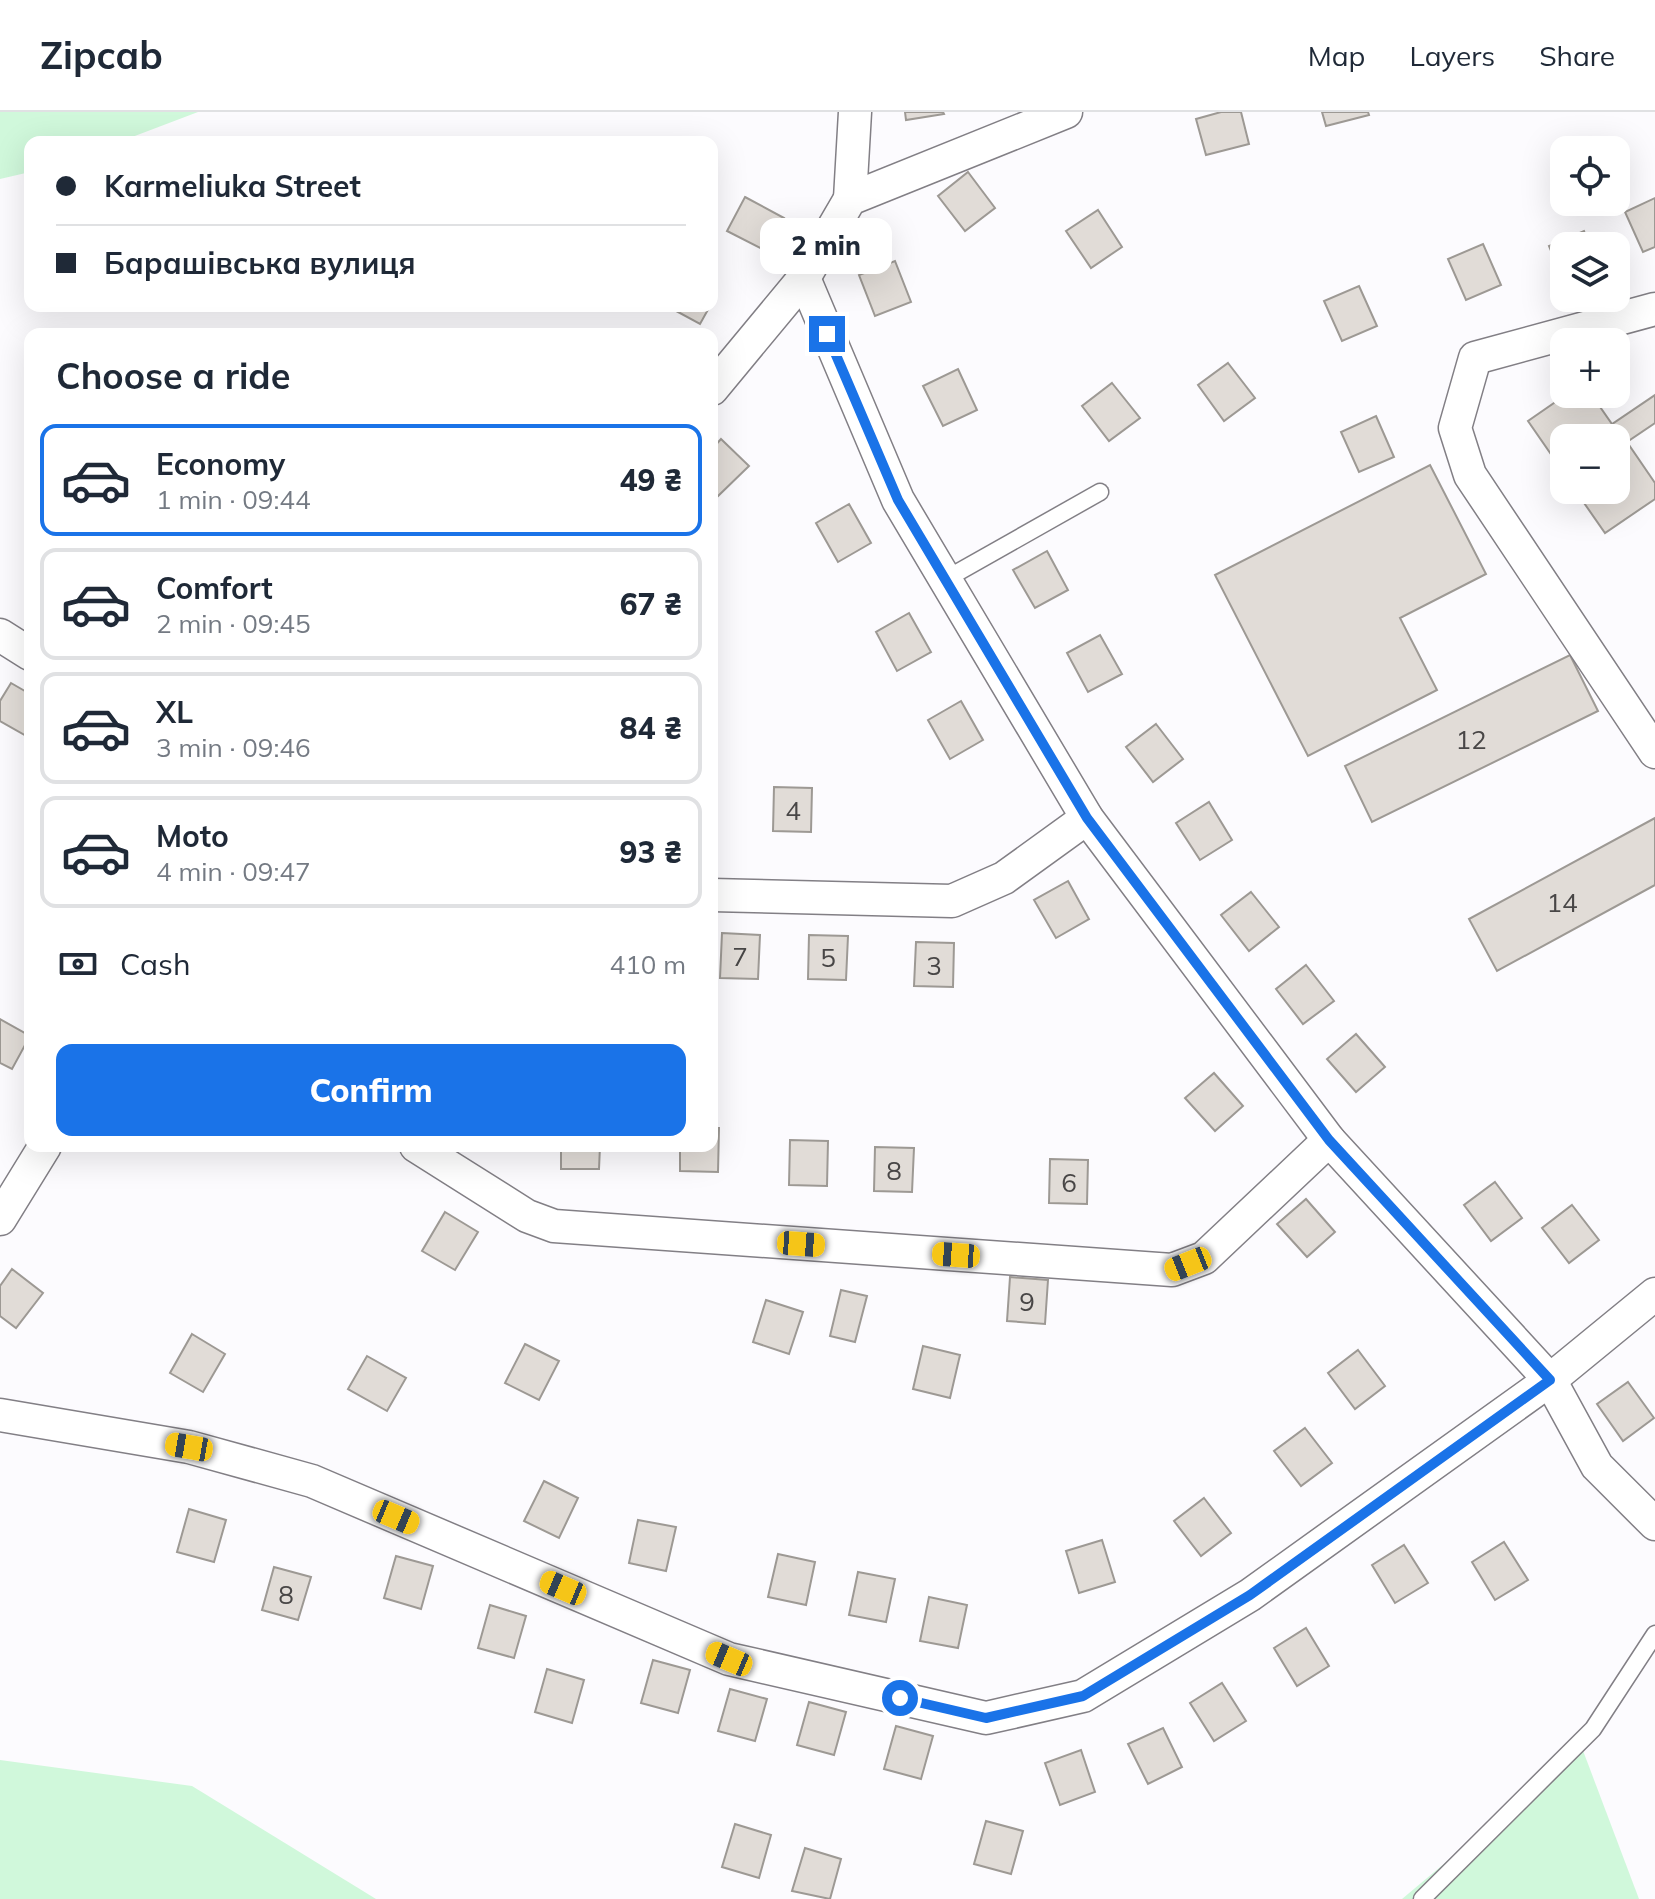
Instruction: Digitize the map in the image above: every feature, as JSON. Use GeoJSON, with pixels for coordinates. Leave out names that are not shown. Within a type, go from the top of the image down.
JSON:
{"type":"FeatureCollection","features":[{"type":"Feature","properties":{"kind":"street"},"geometry":{"type":"LineString","coordinates":[[718,382],[804,278],[850,199],[855,112]]}},
{"type":"Feature","properties":{"kind":"street"},"geometry":{"type":"LineString","coordinates":[[850,199],[1066,112]]}},
{"type":"Feature","properties":{"kind":"street"},"geometry":{"type":"LineString","coordinates":[[804,278],[898,500],[1087,818],[1329,1140],[1550,1380],[1597,1466],[1655,1524]]}},
{"type":"Feature","properties":{"kind":"street"},"geometry":{"type":"LineString","coordinates":[[1655,309],[1475,358],[1455,428],[1470,475],[1655,752]]}},
{"type":"Feature","properties":{"kind":"street"},"geometry":{"type":"LineString","coordinates":[[0,635],[24,650]]}},
{"type":"Feature","properties":{"kind":"street"},"geometry":{"type":"LineString","coordinates":[[718,895],[952,901],[1004,878],[1087,818]]}},
{"type":"Feature","properties":{"kind":"street"},"geometry":{"type":"LineString","coordinates":[[426,1152],[527,1216],[554,1226],[1172,1270],[1204,1258],[1329,1140]]}},
{"type":"Feature","properties":{"kind":"street"},"geometry":{"type":"LineString","coordinates":[[0,1219],[41,1152]]}},
{"type":"Feature","properties":{"kind":"street"},"geometry":{"type":"LineString","coordinates":[[0,1415],[189,1447],[312,1481],[729,1659],[986,1718],[1083,1696],[1250,1595],[1550,1380],[1655,1294]]}},
{"type":"Feature","properties":{"kind":"lane"},"geometry":{"type":"LineString","coordinates":[[946,579],[1100,492]]}},
{"type":"Feature","properties":{"kind":"lane"},"geometry":{"type":"LineString","coordinates":[[1422,1899],[1593,1729],[1655,1634]]}},
{"type":"Feature","properties":{"kind":"green space"},"geometry":{"type":"Polygon","coordinates":[[[0,112],[198,112],[135,136],[24,136],[24,173],[0,179],[0,112]]]}},
{"type":"Feature","properties":{"kind":"green space"},"geometry":{"type":"Polygon","coordinates":[[[1582,1748],[1639,1899],[1402,1899],[1582,1748]]]}},
{"type":"Feature","properties":{"kind":"green space"},"geometry":{"type":"Polygon","coordinates":[[[0,1760],[192,1786],[376,1899],[0,1899],[0,1760]]]}},
{"type":"Feature","properties":{"kind":"building"},"geometry":{"type":"Polygon","coordinates":[[[905,112],[943,112],[944,114],[906,120],[905,112]]]}},
{"type":"Feature","properties":{"kind":"building"},"geometry":{"type":"Polygon","coordinates":[[[1221,112],[1241,112],[1249,144],[1206,155],[1196,119],[1221,112]]]}},
{"type":"Feature","properties":{"kind":"building"},"geometry":{"type":"Polygon","coordinates":[[[1322,112],[1368,112],[1369,115],[1326,126],[1322,112]]]}},
{"type":"Feature","properties":{"kind":"building"},"geometry":{"type":"Polygon","coordinates":[[[968,172],[995,208],[965,231],[938,196],[968,172]]]}},
{"type":"Feature","properties":{"kind":"building"},"geometry":{"type":"Polygon","coordinates":[[[745,197],[784,218],[766,251],[727,231],[745,197]]]}},
{"type":"Feature","properties":{"kind":"building"},"geometry":{"type":"Polygon","coordinates":[[[1655,198],[1655,247],[1643,252],[1627,216],[1630,216],[1630,210],[1655,198]]]}},
{"type":"Feature","properties":{"kind":"building"},"geometry":{"type":"Polygon","coordinates":[[[1098,210],[1122,247],[1091,268],[1066,231],[1098,210]]]}},
{"type":"Feature","properties":{"kind":"building"},"geometry":{"type":"Polygon","coordinates":[[[1483,244],[1501,285],[1466,300],[1448,259],[1483,244]]]}},
{"type":"Feature","properties":{"kind":"building"},"geometry":{"type":"Polygon","coordinates":[[[895,261],[911,302],[875,316],[859,275],[895,261]]]}},
{"type":"Feature","properties":{"kind":"building"},"geometry":{"type":"Polygon","coordinates":[[[1359,286],[1377,326],[1342,341],[1324,301],[1359,286]]]}},
{"type":"Feature","properties":{"kind":"building"},"geometry":{"type":"Polygon","coordinates":[[[678,312],[707,312],[700,324],[678,312]]]}},
{"type":"Feature","properties":{"kind":"building"},"geometry":{"type":"Polygon","coordinates":[[[1228,363],[1255,398],[1224,421],[1198,385],[1228,363]]]}},
{"type":"Feature","properties":{"kind":"building"},"geometry":{"type":"Polygon","coordinates":[[[958,369],[977,410],[943,426],[923,386],[958,369]]]}},
{"type":"Feature","properties":{"kind":"building"},"geometry":{"type":"Polygon","coordinates":[[[1112,383],[1140,418],[1109,441],[1082,406],[1112,383]]]}},
{"type":"Feature","properties":{"kind":"building"},"geometry":{"type":"Polygon","coordinates":[[[1655,395],[1655,423],[1630,440],[1630,424],[1612,424],[1655,395]]]}},
{"type":"Feature","properties":{"kind":"building"},"geometry":{"type":"Polygon","coordinates":[[[1550,406],[1601,408],[1612,424],[1550,424],[1550,453],[1528,421],[1550,406]]]}},
{"type":"Feature","properties":{"kind":"building"},"geometry":{"type":"Polygon","coordinates":[[[1376,416],[1394,457],[1359,472],[1341,432],[1376,416]]]}},
{"type":"Feature","properties":{"kind":"building"},"geometry":{"type":"Polygon","coordinates":[[[721,439],[749,466],[718,496],[718,442],[721,439]]]}},
{"type":"Feature","properties":{"kind":"building"},"geometry":{"type":"Polygon","coordinates":[[[1630,446],[1655,483],[1655,499],[1605,533],[1585,504],[1630,504],[1630,446]]]}},
{"type":"Feature","properties":{"kind":"building"},"geometry":{"type":"Polygon","coordinates":[[[1430,465],[1486,574],[1400,618],[1437,690],[1308,756],[1215,575],[1430,465]]]}},
{"type":"Feature","properties":{"kind":"building"},"geometry":{"type":"Polygon","coordinates":[[[849,504],[871,543],[838,562],[816,523],[849,504]]]}},
{"type":"Feature","properties":{"kind":"building"},"geometry":{"type":"Polygon","coordinates":[[[1047,551],[1068,590],[1035,608],[1013,570],[1047,551]]]}},
{"type":"Feature","properties":{"kind":"building"},"geometry":{"type":"Polygon","coordinates":[[[909,613],[931,652],[897,671],[876,632],[909,613]]]}},
{"type":"Feature","properties":{"kind":"building"},"geometry":{"type":"Polygon","coordinates":[[[1100,635],[1122,674],[1088,692],[1067,653],[1100,635]]]}},
{"type":"Feature","properties":{"kind":"building"},"geometry":{"type":"Polygon","coordinates":[[[1570,655],[1598,711],[1372,822],[1345,766],[1570,655]]]}},
{"type":"Feature","properties":{"kind":"building"},"geometry":{"type":"Polygon","coordinates":[[[11,683],[24,691],[24,735],[0,721],[0,701],[11,683]]]}},
{"type":"Feature","properties":{"kind":"building"},"geometry":{"type":"Polygon","coordinates":[[[961,701],[983,740],[950,759],[928,720],[961,701]]]}},
{"type":"Feature","properties":{"kind":"building"},"geometry":{"type":"Polygon","coordinates":[[[1156,724],[1183,759],[1153,782],[1126,747],[1156,724]]]}},
{"type":"Feature","properties":{"kind":"building"},"geometry":{"type":"Polygon","coordinates":[[[774,787],[812,788],[811,832],[773,831],[774,787]]]}},
{"type":"Feature","properties":{"kind":"building"},"geometry":{"type":"Polygon","coordinates":[[[1209,802],[1232,840],[1200,860],[1176,823],[1209,802]]]}},
{"type":"Feature","properties":{"kind":"building"},"geometry":{"type":"Polygon","coordinates":[[[1655,818],[1655,885],[1497,971],[1469,919],[1655,818]]]}},
{"type":"Feature","properties":{"kind":"building"},"geometry":{"type":"Polygon","coordinates":[[[1068,881],[1089,919],[1056,938],[1034,900],[1068,881]]]}},
{"type":"Feature","properties":{"kind":"building"},"geometry":{"type":"Polygon","coordinates":[[[1251,892],[1279,927],[1249,951],[1221,915],[1251,892]]]}},
{"type":"Feature","properties":{"kind":"building"},"geometry":{"type":"Polygon","coordinates":[[[722,933],[760,935],[758,979],[720,978],[722,933]]]}},
{"type":"Feature","properties":{"kind":"building"},"geometry":{"type":"Polygon","coordinates":[[[809,935],[848,936],[846,980],[808,979],[809,935]]]}},
{"type":"Feature","properties":{"kind":"building"},"geometry":{"type":"Polygon","coordinates":[[[916,942],[954,943],[953,987],[914,986],[916,942]]]}},
{"type":"Feature","properties":{"kind":"building"},"geometry":{"type":"Polygon","coordinates":[[[1306,965],[1334,1001],[1303,1024],[1276,989],[1306,965]]]}},
{"type":"Feature","properties":{"kind":"building"},"geometry":{"type":"Polygon","coordinates":[[[0,1019],[24,1033],[24,1047],[12,1069],[0,1063],[0,1019]]]}},
{"type":"Feature","properties":{"kind":"building"},"geometry":{"type":"Polygon","coordinates":[[[1356,1034],[1385,1067],[1356,1092],[1327,1059],[1356,1034]]]}},
{"type":"Feature","properties":{"kind":"building"},"geometry":{"type":"Polygon","coordinates":[[[1214,1073],[1243,1106],[1215,1131],[1185,1098],[1214,1073]]]}},
{"type":"Feature","properties":{"kind":"building"},"geometry":{"type":"Polygon","coordinates":[[[719,1128],[718,1172],[680,1171],[680,1152],[718,1152],[719,1128]]]}},
{"type":"Feature","properties":{"kind":"building"},"geometry":{"type":"Polygon","coordinates":[[[790,1140],[828,1141],[827,1186],[789,1185],[790,1140]]]}},
{"type":"Feature","properties":{"kind":"building"},"geometry":{"type":"Polygon","coordinates":[[[875,1147],[914,1148],[912,1192],[874,1191],[875,1147]]]}},
{"type":"Feature","properties":{"kind":"building"},"geometry":{"type":"Polygon","coordinates":[[[561,1152],[600,1152],[599,1169],[561,1169],[561,1152]]]}},
{"type":"Feature","properties":{"kind":"building"},"geometry":{"type":"Polygon","coordinates":[[[1050,1159],[1088,1160],[1087,1204],[1049,1203],[1050,1159]]]}},
{"type":"Feature","properties":{"kind":"building"},"geometry":{"type":"Polygon","coordinates":[[[1495,1182],[1522,1218],[1491,1241],[1464,1205],[1495,1182]]]}},
{"type":"Feature","properties":{"kind":"building"},"geometry":{"type":"Polygon","coordinates":[[[1306,1199],[1335,1232],[1307,1257],[1277,1224],[1306,1199]]]}},
{"type":"Feature","properties":{"kind":"building"},"geometry":{"type":"Polygon","coordinates":[[[1572,1205],[1599,1240],[1569,1263],[1542,1228],[1572,1205]]]}},
{"type":"Feature","properties":{"kind":"building"},"geometry":{"type":"Polygon","coordinates":[[[445,1212],[478,1232],[455,1270],[422,1251],[445,1212]]]}},
{"type":"Feature","properties":{"kind":"building"},"geometry":{"type":"Polygon","coordinates":[[[12,1269],[43,1293],[16,1328],[0,1316],[0,1286],[12,1269]]]}},
{"type":"Feature","properties":{"kind":"building"},"geometry":{"type":"Polygon","coordinates":[[[1010,1277],[1048,1280],[1045,1324],[1007,1321],[1010,1277]]]}},
{"type":"Feature","properties":{"kind":"building"},"geometry":{"type":"Polygon","coordinates":[[[841,1290],[867,1296],[855,1342],[830,1336],[841,1290]]]}},
{"type":"Feature","properties":{"kind":"building"},"geometry":{"type":"Polygon","coordinates":[[[766,1300],[803,1312],[789,1354],[753,1342],[766,1300]]]}},
{"type":"Feature","properties":{"kind":"building"},"geometry":{"type":"Polygon","coordinates":[[[192,1334],[225,1354],[203,1392],[170,1373],[192,1334]]]}},
{"type":"Feature","properties":{"kind":"building"},"geometry":{"type":"Polygon","coordinates":[[[525,1344],[559,1361],[539,1400],[505,1383],[525,1344]]]}},
{"type":"Feature","properties":{"kind":"building"},"geometry":{"type":"Polygon","coordinates":[[[923,1346],[960,1355],[950,1398],[913,1389],[923,1346]]]}},
{"type":"Feature","properties":{"kind":"building"},"geometry":{"type":"Polygon","coordinates":[[[1358,1350],[1385,1386],[1355,1409],[1328,1373],[1358,1350]]]}},
{"type":"Feature","properties":{"kind":"building"},"geometry":{"type":"Polygon","coordinates":[[[367,1356],[406,1378],[387,1411],[348,1389],[367,1356]]]}},
{"type":"Feature","properties":{"kind":"building"},"geometry":{"type":"Polygon","coordinates":[[[1628,1382],[1654,1418],[1623,1441],[1597,1404],[1628,1382]]]}},
{"type":"Feature","properties":{"kind":"building"},"geometry":{"type":"Polygon","coordinates":[[[1305,1428],[1332,1463],[1301,1486],[1274,1451],[1305,1428]]]}},
{"type":"Feature","properties":{"kind":"building"},"geometry":{"type":"Polygon","coordinates":[[[544,1481],[578,1498],[559,1538],[524,1521],[544,1481]]]}},
{"type":"Feature","properties":{"kind":"building"},"geometry":{"type":"Polygon","coordinates":[[[1204,1498],[1231,1533],[1201,1556],[1174,1521],[1204,1498]]]}},
{"type":"Feature","properties":{"kind":"building"},"geometry":{"type":"Polygon","coordinates":[[[189,1509],[226,1520],[214,1562],[177,1552],[189,1509]]]}},
{"type":"Feature","properties":{"kind":"building"},"geometry":{"type":"Polygon","coordinates":[[[638,1520],[676,1527],[666,1571],[629,1563],[638,1520]]]}},
{"type":"Feature","properties":{"kind":"building"},"geometry":{"type":"Polygon","coordinates":[[[1102,1540],[1115,1582],[1079,1593],[1066,1551],[1102,1540]]]}},
{"type":"Feature","properties":{"kind":"building"},"geometry":{"type":"Polygon","coordinates":[[[1504,1542],[1528,1580],[1495,1600],[1472,1562],[1504,1542]]]}},
{"type":"Feature","properties":{"kind":"building"},"geometry":{"type":"Polygon","coordinates":[[[1404,1545],[1428,1583],[1395,1603],[1372,1565],[1404,1545]]]}},
{"type":"Feature","properties":{"kind":"building"},"geometry":{"type":"Polygon","coordinates":[[[778,1554],[815,1562],[806,1605],[768,1597],[778,1554]]]}},
{"type":"Feature","properties":{"kind":"building"},"geometry":{"type":"Polygon","coordinates":[[[396,1556],[433,1566],[421,1609],[384,1598],[396,1556]]]}},
{"type":"Feature","properties":{"kind":"building"},"geometry":{"type":"Polygon","coordinates":[[[274,1567],[311,1577],[298,1620],[262,1610],[274,1567]]]}},
{"type":"Feature","properties":{"kind":"building"},"geometry":{"type":"Polygon","coordinates":[[[858,1572],[895,1579],[886,1622],[849,1615],[858,1572]]]}},
{"type":"Feature","properties":{"kind":"building"},"geometry":{"type":"Polygon","coordinates":[[[929,1597],[967,1605],[958,1648],[920,1641],[929,1597]]]}},
{"type":"Feature","properties":{"kind":"building"},"geometry":{"type":"Polygon","coordinates":[[[490,1605],[526,1616],[514,1658],[478,1648],[490,1605]]]}},
{"type":"Feature","properties":{"kind":"building"},"geometry":{"type":"Polygon","coordinates":[[[1306,1628],[1329,1666],[1297,1686],[1274,1648],[1306,1628]]]}},
{"type":"Feature","properties":{"kind":"building"},"geometry":{"type":"Polygon","coordinates":[[[653,1660],[690,1670],[678,1713],[641,1703],[653,1660]]]}},
{"type":"Feature","properties":{"kind":"building"},"geometry":{"type":"Polygon","coordinates":[[[547,1669],[584,1680],[572,1723],[535,1712],[547,1669]]]}},
{"type":"Feature","properties":{"kind":"building"},"geometry":{"type":"Polygon","coordinates":[[[1222,1683],[1246,1721],[1214,1741],[1190,1703],[1222,1683]]]}},
{"type":"Feature","properties":{"kind":"building"},"geometry":{"type":"Polygon","coordinates":[[[730,1689],[767,1699],[755,1741],[718,1731],[730,1689]]]}},
{"type":"Feature","properties":{"kind":"building"},"geometry":{"type":"Polygon","coordinates":[[[809,1702],[846,1712],[834,1755],[797,1745],[809,1702]]]}},
{"type":"Feature","properties":{"kind":"building"},"geometry":{"type":"Polygon","coordinates":[[[896,1726],[933,1736],[921,1779],[884,1769],[896,1726]]]}},
{"type":"Feature","properties":{"kind":"building"},"geometry":{"type":"Polygon","coordinates":[[[1163,1728],[1182,1767],[1148,1784],[1128,1744],[1163,1728]]]}},
{"type":"Feature","properties":{"kind":"building"},"geometry":{"type":"Polygon","coordinates":[[[1081,1750],[1095,1792],[1060,1805],[1045,1763],[1081,1750]]]}},
{"type":"Feature","properties":{"kind":"building"},"geometry":{"type":"Polygon","coordinates":[[[986,1821],[1023,1831],[1011,1874],[974,1864],[986,1821]]]}},
{"type":"Feature","properties":{"kind":"building"},"geometry":{"type":"Polygon","coordinates":[[[735,1824],[771,1835],[759,1878],[722,1867],[735,1824]]]}},
{"type":"Feature","properties":{"kind":"building"},"geometry":{"type":"Polygon","coordinates":[[[805,1848],[841,1859],[830,1899],[792,1891],[805,1848]]]}},
{"type":"Feature","properties":{"kind":"route"},"geometry":{"type":"LineString","coordinates":[[827,334],[898,500],[1087,818],[1329,1140],[1550,1380],[1250,1595],[1083,1696],[986,1718],[900,1698]]}}]}
